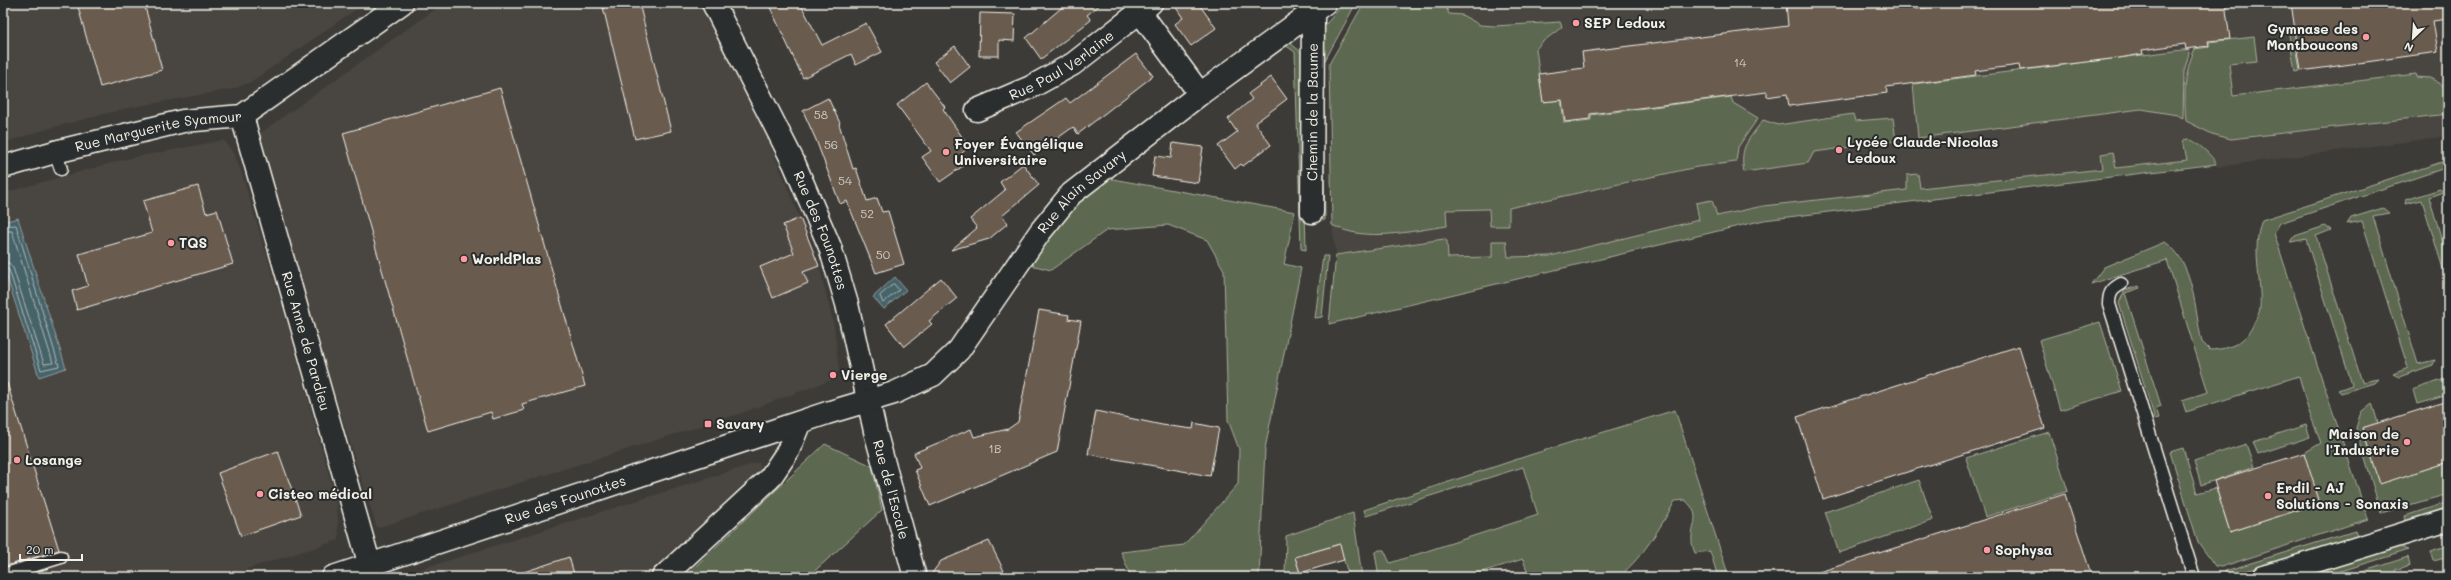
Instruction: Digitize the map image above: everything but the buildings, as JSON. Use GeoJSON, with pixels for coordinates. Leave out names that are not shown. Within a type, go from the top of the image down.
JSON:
{"type":"FeatureCollection","features":[{"type":"Feature","properties":{"kind":"street","name":"Rue Marguerite Syamour"},"geometry":{"type":"LineString","coordinates":[[3,168],[58,160],[183,121],[242,116],[402,3]]}},
{"type":"Feature","properties":{"kind":"street","name":"Rue des Founottes"},"geometry":{"type":"LineString","coordinates":[[333,577],[799,424],[828,413],[869,402],[847,304],[830,247],[794,163],[713,3]]}},
{"type":"Feature","properties":{"kind":"street","name":"Rue Alain Savary"},"geometry":{"type":"LineString","coordinates":[[869,402],[894,394],[933,375],[946,364],[959,350],[1040,232],[1071,194],[1200,94],[1319,7]]}},
{"type":"Feature","properties":{"kind":"street","name":"Chemin de la Baume"},"geometry":{"type":"LineString","coordinates":[[1312,212],[1319,7]]}},
{"type":"Feature","properties":{"kind":"street","name":"Rue Paul Verlaine"},"geometry":{"type":"LineString","coordinates":[[977,110],[1052,77],[1073,64],[1146,8],[1200,94]]}},
{"type":"Feature","properties":{"kind":"street","name":"Rue Anne de Pardieu"},"geometry":{"type":"LineString","coordinates":[[242,116],[370,566]]}},
{"type":"Feature","properties":{"kind":"street","name":"Rue de l'Escale"},"geometry":{"type":"LineString","coordinates":[[869,402],[915,577]]}},
{"type":"Feature","properties":{"kind":"street"},"geometry":{"type":"LineString","coordinates":[[663,577],[770,478],[788,451],[799,424]]}},
{"type":"Feature","properties":{"kind":"street"},"geometry":{"type":"LineString","coordinates":[[2264,577],[2448,520]]}},
{"type":"Feature","properties":{"kind":"lane"},"geometry":{"type":"LineString","coordinates":[[2122,284],[2114,288],[2109,295],[2109,304],[2194,577]]}},
{"type":"Feature","properties":{"kind":"lane"},"geometry":{"type":"LineString","coordinates":[[3,575],[61,557]]}},
{"type":"Feature","properties":{"kind":"shaded area"},"geometry":{"type":"Polygon","coordinates":[[[3,3],[365,3],[251,82],[233,89],[128,108],[54,127],[3,143],[3,3]]]}},
{"type":"Feature","properties":{"kind":"shaded area"},"geometry":{"type":"Polygon","coordinates":[[[444,3],[699,3],[769,142],[819,266],[834,326],[839,371],[834,379],[736,415],[377,528],[253,138],[444,3]]]}},
{"type":"Feature","properties":{"kind":"shaded area","name":"Lycée Claude-Nicolas Ledoux"},"geometry":{"type":"Polygon","coordinates":[[[1365,3],[2448,3],[2448,136],[2217,167],[2216,163],[1763,219],[1329,323],[1336,254],[1332,227],[1365,3]]]}},
{"type":"Feature","properties":{"kind":"shaded area"},"geometry":{"type":"Polygon","coordinates":[[[224,140],[235,156],[241,171],[288,325],[337,505],[339,540],[221,577],[3,577],[3,193],[126,159],[224,140]]]}},
{"type":"Feature","properties":{"kind":"shaded area"},"geometry":{"type":"Polygon","coordinates":[[[759,462],[761,469],[647,577],[396,577],[759,462]]]}},
{"type":"Feature","properties":{"kind":"green space"},"geometry":{"type":"Polygon","coordinates":[[[1344,3],[1356,3],[1322,66],[1325,220],[1322,220],[1316,47],[1321,30],[1344,3]]]}},
{"type":"Feature","properties":{"kind":"green space"},"geometry":{"type":"Polygon","coordinates":[[[1364,3],[1444,3],[1449,14],[1462,15],[1480,25],[1495,26],[1560,22],[1562,27],[1541,43],[1536,49],[1543,102],[1561,100],[1564,123],[1591,120],[1591,115],[1731,97],[1733,103],[1758,118],[1738,147],[1736,162],[1697,167],[1509,208],[1509,226],[1490,226],[1489,209],[1446,210],[1447,226],[1403,233],[1374,235],[1345,230],[1332,225],[1329,64],[1364,3]]]}},
{"type":"Feature","properties":{"kind":"green space"},"geometry":{"type":"Polygon","coordinates":[[[2293,27],[2300,71],[2295,72],[2288,28],[2293,27]]]}},
{"type":"Feature","properties":{"kind":"green space"},"geometry":{"type":"Polygon","coordinates":[[[2254,37],[2257,61],[2229,64],[2233,96],[2416,74],[2417,77],[2430,78],[2448,88],[2448,114],[2231,139],[2212,134],[2186,121],[2185,103],[2187,75],[2191,57],[2195,49],[2209,47],[2209,42],[2254,37]]]}},
{"type":"Feature","properties":{"kind":"green space"},"geometry":{"type":"Polygon","coordinates":[[[1289,42],[1301,52],[1306,250],[1301,249],[1295,52],[1285,45],[1289,42]]]}},
{"type":"Feature","properties":{"kind":"green space"},"geometry":{"type":"Polygon","coordinates":[[[2190,49],[2184,72],[2183,118],[2177,115],[2141,109],[1918,138],[1913,84],[2190,49]]]}},
{"type":"Feature","properties":{"kind":"green space"},"geometry":{"type":"Polygon","coordinates":[[[1853,114],[1855,121],[1893,118],[1896,141],[1814,152],[1808,163],[1744,172],[1744,149],[1763,120],[1778,125],[1853,114]]]}},
{"type":"Feature","properties":{"kind":"green space"},"geometry":{"type":"Polygon","coordinates":[[[2188,139],[2204,149],[2216,164],[1764,220],[1329,324],[1336,255],[1444,239],[1447,241],[1448,258],[1492,257],[1492,241],[1506,241],[1508,257],[1550,256],[1699,220],[1696,203],[1712,200],[1717,216],[1763,206],[1907,190],[1907,175],[1918,174],[1920,188],[2103,169],[2101,154],[2113,152],[2116,168],[2187,160],[2183,140],[2188,139]]]}},
{"type":"Feature","properties":{"kind":"green space"},"geometry":{"type":"Polygon","coordinates":[[[2448,160],[2448,167],[2280,223],[2274,233],[2368,519],[2221,567],[2215,566],[2198,542],[2170,452],[2183,448],[2197,493],[2216,488],[2230,532],[2319,503],[2304,453],[2321,443],[2308,409],[2299,376],[2186,412],[2182,400],[2208,392],[2167,260],[2091,284],[2104,267],[2165,242],[2175,251],[2188,274],[2202,342],[2210,350],[2231,346],[2247,336],[2260,311],[2257,242],[2262,220],[2448,160]]]}},
{"type":"Feature","properties":{"kind":"green space"},"geometry":{"type":"Polygon","coordinates":[[[1107,178],[1295,212],[1284,264],[1301,268],[1265,449],[1259,577],[1131,577],[1121,552],[1184,545],[1238,484],[1239,449],[1228,420],[1224,270],[1207,240],[1168,225],[1107,230],[1051,270],[1027,264],[1055,229],[1084,197],[1107,178]]]}},
{"type":"Feature","properties":{"kind":"green space"},"geometry":{"type":"Polygon","coordinates":[[[2440,189],[2443,192],[2429,197],[2448,260],[2448,285],[2422,200],[2405,204],[2406,200],[2440,189]]]}},
{"type":"Feature","properties":{"kind":"green space"},"geometry":{"type":"Polygon","coordinates":[[[2383,208],[2389,213],[2373,216],[2418,364],[2435,360],[2433,365],[2399,377],[2393,374],[2408,368],[2362,221],[2347,224],[2351,218],[2383,208]]]}},
{"type":"Feature","properties":{"kind":"green space"},"geometry":{"type":"Polygon","coordinates":[[[2325,226],[2331,230],[2316,236],[2362,382],[2378,379],[2374,383],[2341,393],[2338,390],[2352,385],[2306,239],[2291,242],[2295,236],[2325,226]]]}},
{"type":"Feature","properties":{"kind":"green space"},"geometry":{"type":"Polygon","coordinates":[[[1323,256],[1328,256],[1322,317],[1315,318],[1323,256]]]}},
{"type":"Feature","properties":{"kind":"green space"},"geometry":{"type":"Polygon","coordinates":[[[2139,286],[2140,288],[2125,293],[2161,406],[2156,408],[2159,418],[2155,419],[2119,303],[2125,290],[2139,286]]]}},
{"type":"Feature","properties":{"kind":"green space"},"geometry":{"type":"Polygon","coordinates":[[[2100,322],[2122,391],[2060,410],[2039,340],[2100,322]]]}},
{"type":"Feature","properties":{"kind":"green space"},"geometry":{"type":"Polygon","coordinates":[[[2448,378],[2448,395],[2417,404],[2413,390],[2448,378]]]}},
{"type":"Feature","properties":{"kind":"green space"},"geometry":{"type":"Polygon","coordinates":[[[2372,403],[2378,423],[2362,428],[2380,483],[2448,462],[2448,494],[2381,513],[2356,428],[2361,412],[2372,403]]]}},
{"type":"Feature","properties":{"kind":"green space"},"geometry":{"type":"Polygon","coordinates":[[[1675,410],[1729,577],[1718,577],[1710,551],[1695,553],[1692,544],[1695,519],[1694,513],[1685,500],[1675,501],[1650,542],[1636,560],[1619,577],[1529,577],[1523,559],[1466,577],[1379,577],[1375,553],[1379,550],[1384,550],[1390,563],[1538,515],[1523,467],[1366,516],[1364,510],[1530,455],[1675,410]]]}},
{"type":"Feature","properties":{"kind":"green space"},"geometry":{"type":"Polygon","coordinates":[[[2306,425],[2310,437],[2258,454],[2253,442],[2306,425]]]}},
{"type":"Feature","properties":{"kind":"green space"},"geometry":{"type":"Polygon","coordinates":[[[2049,432],[2068,491],[1985,517],[1966,458],[2049,432]]]}},
{"type":"Feature","properties":{"kind":"green space"},"geometry":{"type":"Polygon","coordinates":[[[825,444],[872,466],[882,510],[808,577],[684,577],[825,444]]]}},
{"type":"Feature","properties":{"kind":"green space"},"geometry":{"type":"Polygon","coordinates":[[[2246,444],[2254,467],[2201,485],[2194,461],[2246,444]]]}},
{"type":"Feature","properties":{"kind":"green space"},"geometry":{"type":"Polygon","coordinates":[[[1919,480],[1933,520],[1839,553],[1825,512],[1919,480]]]}},
{"type":"Feature","properties":{"kind":"green space"},"geometry":{"type":"Polygon","coordinates":[[[2448,502],[2448,508],[2406,521],[2405,516],[2448,502]]]}},
{"type":"Feature","properties":{"kind":"green space"},"geometry":{"type":"Polygon","coordinates":[[[1353,513],[1362,577],[1349,577],[1339,544],[1295,557],[1300,573],[1285,577],[1286,536],[1353,513]]]}},
{"type":"Feature","properties":{"kind":"green space"},"geometry":{"type":"Polygon","coordinates":[[[2355,531],[2357,536],[2227,577],[2225,571],[2355,531]]]}},
{"type":"Feature","properties":{"kind":"green space"},"geometry":{"type":"Polygon","coordinates":[[[2448,545],[2448,557],[2434,561],[2431,551],[2448,545]]]}},
{"type":"Feature","properties":{"kind":"green space"},"geometry":{"type":"Polygon","coordinates":[[[2398,546],[2409,550],[2322,577],[2301,577],[2398,546]]]}},
{"type":"Feature","properties":{"kind":"green space"},"geometry":{"type":"Polygon","coordinates":[[[2408,557],[2410,565],[2395,570],[2398,577],[2346,577],[2408,557]]]}},
{"type":"Feature","properties":{"kind":"water"},"geometry":{"type":"Polygon","coordinates":[[[18,218],[66,368],[39,377],[3,265],[3,222],[18,218]]]}},
{"type":"Feature","properties":{"kind":"water"},"geometry":{"type":"Polygon","coordinates":[[[895,277],[906,290],[884,309],[873,297],[895,277]]]}},
{"type":"Feature","properties":{"kind":"place","name":"SEP Ledoux"},"geometry":{"type":"Point","coordinates":[1576,23]}},
{"type":"Feature","properties":{"kind":"place","name":"Gymnase des Montboucons"},"geometry":{"type":"Point","coordinates":[2366,37]}},
{"type":"Feature","properties":{"kind":"place","name":"Lycée Claude-Nicolas Ledoux"},"geometry":{"type":"Point","coordinates":[1839,150]}},
{"type":"Feature","properties":{"kind":"place","name":"Foyer Évangélique Universitaire"},"geometry":{"type":"Point","coordinates":[946,152]}},
{"type":"Feature","properties":{"kind":"place","name":"TQS"},"geometry":{"type":"Point","coordinates":[171,243]}},
{"type":"Feature","properties":{"kind":"place","name":"WorldPlas"},"geometry":{"type":"Point","coordinates":[464,259]}},
{"type":"Feature","properties":{"kind":"place","name":"Vierge"},"geometry":{"type":"Point","coordinates":[833,375]}},
{"type":"Feature","properties":{"kind":"place","name":"Savary"},"geometry":{"type":"Point","coordinates":[708,424]}},
{"type":"Feature","properties":{"kind":"place","name":"Maison de l'Industrie"},"geometry":{"type":"Point","coordinates":[2407,442]}},
{"type":"Feature","properties":{"kind":"place","name":"Losange"},"geometry":{"type":"Point","coordinates":[17,460]}},
{"type":"Feature","properties":{"kind":"place","name":"Cisteo médical"},"geometry":{"type":"Point","coordinates":[260,494]}},
{"type":"Feature","properties":{"kind":"place","name":"Erdil - AJ Solutions - Sonaxis"},"geometry":{"type":"Point","coordinates":[2268,496]}},
{"type":"Feature","properties":{"kind":"place","name":"Sophysa"},"geometry":{"type":"Point","coordinates":[1987,550]}}]}
